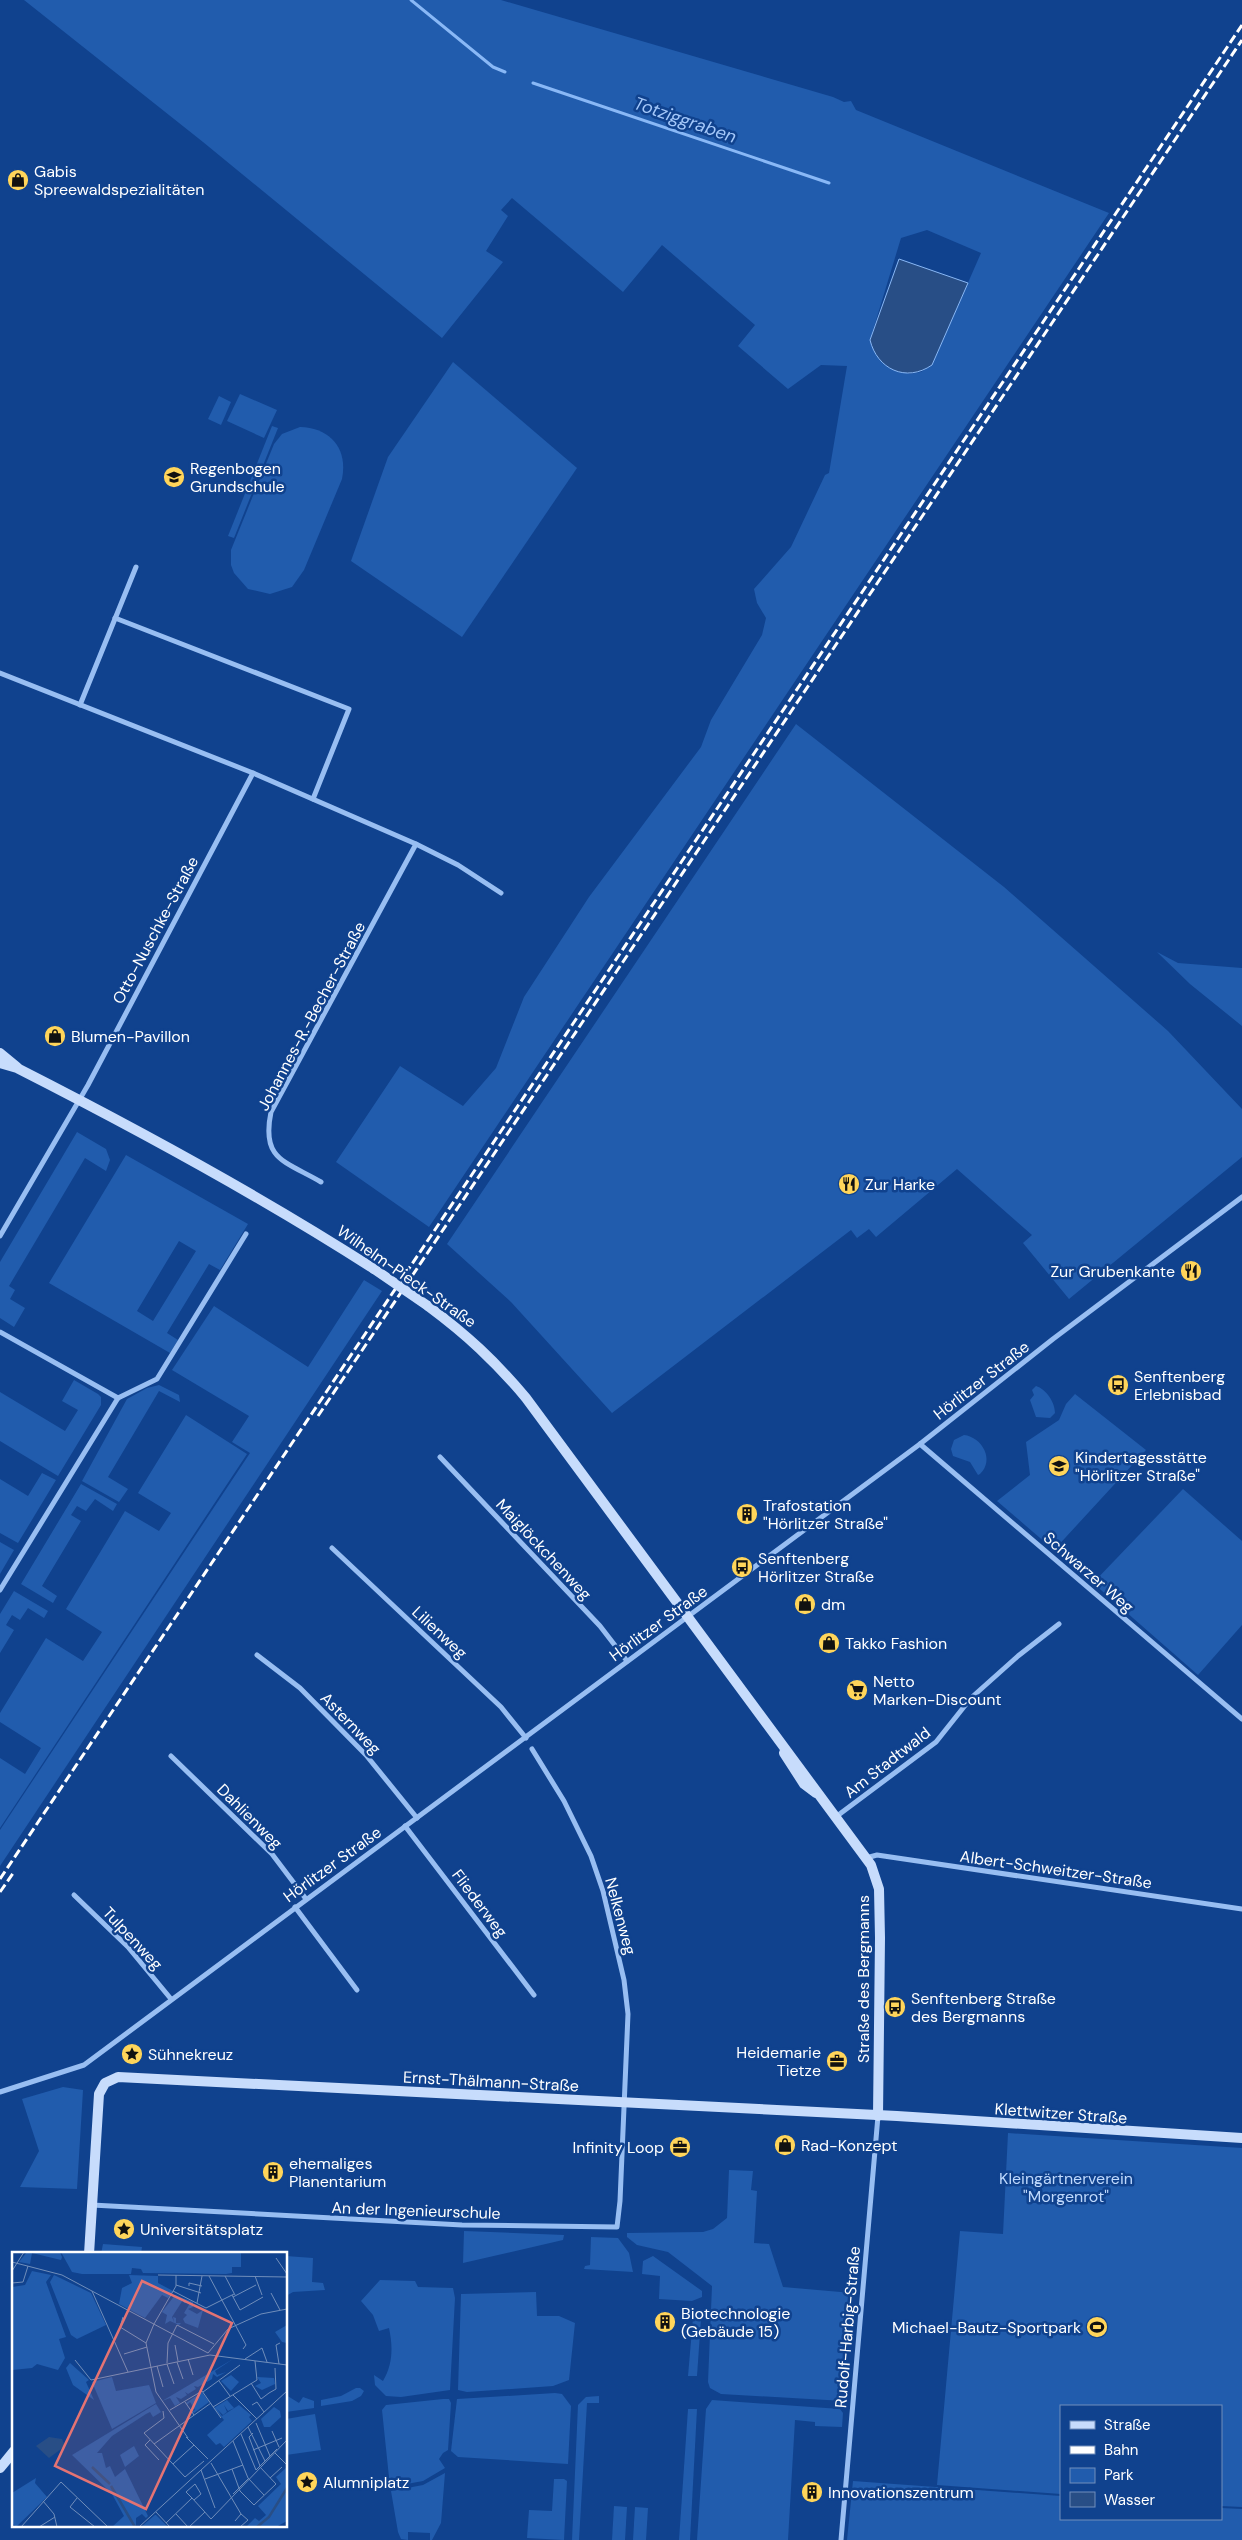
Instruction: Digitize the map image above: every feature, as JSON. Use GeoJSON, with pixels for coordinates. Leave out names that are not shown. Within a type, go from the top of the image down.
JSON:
{"type":"FeatureCollection","features":[{"type":"Feature","properties":{"kind":"main road","name":"Wilhelm-Pieck-Straße"},"geometry":{"type":"LineString","coordinates":[[0,1053],[17,1068]]}},
{"type":"Feature","properties":{"kind":"main road","name":"Wilhelm-Pieck-Straße"},"geometry":{"type":"LineString","coordinates":[[0,1064],[17,1068],[80,1100],[300,1222],[374,1269],[470,1337],[526,1398],[689,1616]]}},
{"type":"Feature","properties":{"kind":"main road","name":"Straße des Bergmanns"},"geometry":{"type":"LineString","coordinates":[[689,1616],[837,1816],[876,1875],[879,1889],[881,1968],[878,2116]]}},
{"type":"Feature","properties":{"kind":"main road","name":"Ernst-Thälmann-Straße"},"geometry":{"type":"LineString","coordinates":[[92,2205],[99,2094],[105,2084],[118,2077],[878,2116]]}},
{"type":"Feature","properties":{"kind":"main road","name":"Klettwitzer Straße"},"geometry":{"type":"LineString","coordinates":[[878,2116],[1242,2138]]}},
{"type":"Feature","properties":{"kind":"main road"},"geometry":{"type":"LineString","coordinates":[[89,2252],[92,2205]]}},
{"type":"Feature","properties":{"kind":"main road"},"geometry":{"type":"LineString","coordinates":[[0,2468],[12,2453]]}},
{"type":"Feature","properties":{"kind":"street"},"geometry":{"type":"LineString","coordinates":[[80,705],[136,567]]}},
{"type":"Feature","properties":{"kind":"street"},"geometry":{"type":"LineString","coordinates":[[115,618],[349,709],[313,799]]}},
{"type":"Feature","properties":{"kind":"street"},"geometry":{"type":"LineString","coordinates":[[0,673],[253,773],[416,844],[458,865],[501,893]]}},
{"type":"Feature","properties":{"kind":"street","name":"Otto-Nuschke-Straße"},"geometry":{"type":"LineString","coordinates":[[0,1236],[80,1100],[253,773]]}},
{"type":"Feature","properties":{"kind":"street","name":"Johannes-R.-Becher-Straße"},"geometry":{"type":"LineString","coordinates":[[321,1182],[273,1152],[269,1145],[267,1131],[271,1112],[416,844]]}},
{"type":"Feature","properties":{"kind":"street","name":"Hörlitzer Straße"},"geometry":{"type":"LineString","coordinates":[[0,2092],[84,2065],[920,1444],[1069,1327],[1242,1197]]}},
{"type":"Feature","properties":{"kind":"street"},"geometry":{"type":"LineString","coordinates":[[0,1590],[118,1398],[157,1379],[246,1234]]}},
{"type":"Feature","properties":{"kind":"street"},"geometry":{"type":"LineString","coordinates":[[0,1332],[118,1398]]}},
{"type":"Feature","properties":{"kind":"street","name":"Schwarzer Weg"},"geometry":{"type":"LineString","coordinates":[[920,1444],[1242,1720]]}},
{"type":"Feature","properties":{"kind":"street","name":"Maiglöckchenweg"},"geometry":{"type":"LineString","coordinates":[[440,1457],[600,1626],[627,1661]]}},
{"type":"Feature","properties":{"kind":"street","name":"Lilienweg"},"geometry":{"type":"LineString","coordinates":[[332,1548],[501,1707],[526,1738]]}},
{"type":"Feature","properties":{"kind":"street","name":"Am Stadtwald"},"geometry":{"type":"LineString","coordinates":[[837,1816],[936,1742],[971,1698],[1060,1624]]}},
{"type":"Feature","properties":{"kind":"street","name":"Asternweg"},"geometry":{"type":"LineString","coordinates":[[257,1655],[300,1688],[366,1755],[416,1818]]}},
{"type":"Feature","properties":{"kind":"street","name":"Nelkenweg"},"geometry":{"type":"LineString","coordinates":[[532,1749],[564,1801],[590,1856],[603,1891],[624,1980],[628,2014],[624,2104]]}},
{"type":"Feature","properties":{"kind":"street","name":"Dahlienweg"},"geometry":{"type":"LineString","coordinates":[[171,1756],[272,1854],[306,1899]]}},
{"type":"Feature","properties":{"kind":"street","name":"Fliederweg"},"geometry":{"type":"LineString","coordinates":[[406,1826],[534,1995]]}},
{"type":"Feature","properties":{"kind":"street","name":"Albert-Schweitzer-Straße"},"geometry":{"type":"LineString","coordinates":[[866,1858],[878,1855],[1242,1909]]}},
{"type":"Feature","properties":{"kind":"street","name":"Tulpenweg"},"geometry":{"type":"LineString","coordinates":[[74,1896],[128,1947],[171,1999]]}},
{"type":"Feature","properties":{"kind":"street"},"geometry":{"type":"LineString","coordinates":[[295,1907],[357,1990]]}},
{"type":"Feature","properties":{"kind":"street","name":"An der Ingenieurschule"},"geometry":{"type":"LineString","coordinates":[[92,2205],[453,2225],[617,2227],[619,2223],[624,2104]]}},
{"type":"Feature","properties":{"kind":"street","name":"Rudolf-Harbig-Straße"},"geometry":{"type":"LineString","coordinates":[[841,2540],[878,2116]]}},
{"type":"Feature","properties":{"kind":"green space"},"geometry":{"type":"Polygon","coordinates":[[[24,0],[501,0],[833,97],[844,102],[851,101],[856,110],[1109,213],[429,1227],[336,1162],[400,1066],[463,1106],[496,1068],[524,997],[589,897],[701,747],[711,720],[762,635],[766,618],[757,603],[754,589],[791,547],[825,475],[829,473],[847,366],[821,365],[788,389],[738,346],[755,325],[662,245],[623,292],[512,198],[501,210],[508,216],[486,251],[503,262],[442,338],[203,142],[24,0]],[[927,230],[901,238],[870,340],[909,374],[921,372],[932,365],[981,253],[927,230]]]}},
{"type":"Feature","properties":{"kind":"green space"},"geometry":{"type":"Polygon","coordinates":[[[453,362],[577,468],[462,637],[351,561],[388,457],[453,362]]]}},
{"type":"Feature","properties":{"kind":"green space"},"geometry":{"type":"Polygon","coordinates":[[[240,394],[277,410],[264,438],[227,421],[240,394]]]}},
{"type":"Feature","properties":{"kind":"green space"},"geometry":{"type":"Polygon","coordinates":[[[219,396],[231,402],[221,425],[208,419],[219,396]]]}},
{"type":"Feature","properties":{"kind":"green space"},"geometry":{"type":"Polygon","coordinates":[[[272,426],[278,428],[234,538],[228,536],[272,426]]]}},
{"type":"Feature","properties":{"kind":"green space"},"geometry":{"type":"Polygon","coordinates":[[[300,427],[320,431],[335,442],[342,458],[342,479],[304,570],[292,587],[270,594],[248,589],[234,573],[231,565],[231,550],[274,444],[282,434],[300,427]]]}},
{"type":"Feature","properties":{"kind":"green space"},"geometry":{"type":"Polygon","coordinates":[[[796,724],[1004,887],[1168,1031],[1242,1109],[1242,1157],[1069,1299],[1023,1243],[1032,1235],[957,1169],[876,1237],[869,1229],[857,1238],[851,1230],[612,1413],[511,1302],[447,1244],[796,724]]]}},
{"type":"Feature","properties":{"kind":"green space"},"geometry":{"type":"Polygon","coordinates":[[[1157,952],[1178,963],[1242,968],[1242,1026],[1190,984],[1157,952]]]}},
{"type":"Feature","properties":{"kind":"green space"},"geometry":{"type":"Polygon","coordinates":[[[77,1132],[106,1149],[110,1160],[106,1171],[85,1158],[9,1286],[15,1290],[10,1299],[25,1308],[14,1327],[0,1318],[0,1262],[77,1132]]]}},
{"type":"Feature","properties":{"kind":"green space"},"geometry":{"type":"Polygon","coordinates":[[[126,1155],[248,1224],[220,1270],[209,1264],[167,1333],[178,1340],[170,1353],[49,1283],[126,1155]],[[179,1241],[137,1311],[153,1321],[196,1251],[179,1241]]]}},
{"type":"Feature","properties":{"kind":"green space"},"geometry":{"type":"Polygon","coordinates":[[[364,1280],[382,1291],[0,1866],[0,1830],[250,1453],[232,1442],[249,1416],[172,1370],[214,1306],[308,1367],[364,1280]]]}},
{"type":"Feature","properties":{"kind":"green space"},"geometry":{"type":"Polygon","coordinates":[[[74,1380],[98,1394],[101,1397],[101,1405],[58,1476],[0,1441],[0,1392],[65,1431],[78,1410],[62,1401],[74,1380]]]}},
{"type":"Feature","properties":{"kind":"green space"},"geometry":{"type":"Polygon","coordinates":[[[159,1385],[179,1395],[180,1402],[159,1391],[108,1477],[128,1489],[119,1502],[82,1481],[127,1399],[147,1388],[159,1385]]]}},
{"type":"Feature","properties":{"kind":"green space"},"geometry":{"type":"Polygon","coordinates":[[[1036,1386],[1043,1390],[1052,1400],[1055,1413],[1050,1418],[1036,1417],[1030,1400],[1034,1395],[1032,1390],[1036,1386]]]}},
{"type":"Feature","properties":{"kind":"green space"},"geometry":{"type":"Polygon","coordinates":[[[1075,1394],[1146,1450],[1054,1550],[997,1501],[1030,1475],[1026,1442],[1059,1420],[1066,1404],[1075,1394]]]}},
{"type":"Feature","properties":{"kind":"green space"},"geometry":{"type":"Polygon","coordinates":[[[186,1415],[247,1454],[0,1828],[0,1758],[25,1774],[41,1748],[0,1722],[0,1713],[46,1638],[83,1661],[102,1632],[66,1609],[125,1511],[159,1531],[171,1513],[138,1493],[186,1415]]]}},
{"type":"Feature","properties":{"kind":"green space"},"geometry":{"type":"Polygon","coordinates":[[[964,1435],[976,1440],[984,1450],[986,1462],[978,1475],[970,1462],[953,1456],[951,1449],[954,1440],[964,1435]]]}},
{"type":"Feature","properties":{"kind":"green space"},"geometry":{"type":"Polygon","coordinates":[[[42,1473],[56,1480],[18,1543],[0,1533],[0,1479],[28,1496],[42,1473]]]}},
{"type":"Feature","properties":{"kind":"green space"},"geometry":{"type":"Polygon","coordinates":[[[81,1484],[117,1504],[113,1511],[95,1499],[86,1511],[77,1506],[71,1515],[81,1521],[42,1586],[57,1596],[53,1603],[21,1584],[81,1484]]]}},
{"type":"Feature","properties":{"kind":"green space"},"geometry":{"type":"Polygon","coordinates":[[[1183,1489],[1242,1541],[1242,1625],[1198,1675],[1093,1583],[1183,1489]]]}},
{"type":"Feature","properties":{"kind":"green space"},"geometry":{"type":"Polygon","coordinates":[[[0,1542],[14,1550],[0,1574],[0,1542]]]}},
{"type":"Feature","properties":{"kind":"green space"},"geometry":{"type":"Polygon","coordinates":[[[14,1591],[48,1611],[44,1618],[28,1608],[20,1620],[12,1615],[6,1625],[14,1630],[0,1653],[0,1614],[14,1591]]]}},
{"type":"Feature","properties":{"kind":"green space"},"geometry":{"type":"Polygon","coordinates":[[[63,2087],[83,2090],[77,2189],[20,2187],[39,2151],[22,2099],[63,2087]]]}},
{"type":"Feature","properties":{"kind":"green space","name":"Michael-Bautz-Sportpark"},"geometry":{"type":"Polygon","coordinates":[[[1008,2133],[1242,2148],[1242,2507],[1222,2506],[1222,2405],[1060,2405],[1060,2494],[937,2485],[960,2231],[1003,2234],[1008,2133]]]}},
{"type":"Feature","properties":{"kind":"green space"},"geometry":{"type":"Polygon","coordinates":[[[729,2170],[753,2171],[751,2190],[757,2191],[754,2243],[769,2244],[783,2287],[852,2293],[844,2401],[721,2394],[710,2388],[708,2382],[712,2286],[668,2252],[637,2245],[627,2237],[627,2233],[703,2232],[713,2229],[727,2218],[729,2170]]]}},
{"type":"Feature","properties":{"kind":"green space"},"geometry":{"type":"Polygon","coordinates":[[[464,2231],[564,2235],[563,2240],[463,2263],[464,2231]]]}},
{"type":"Feature","properties":{"kind":"green space"},"geometry":{"type":"Polygon","coordinates":[[[591,2237],[618,2238],[629,2253],[633,2272],[584,2269],[585,2266],[590,2265],[591,2237]]]}},
{"type":"Feature","properties":{"kind":"green space"},"geometry":{"type":"Polygon","coordinates":[[[103,2244],[142,2247],[141,2252],[101,2252],[103,2244]]]}},
{"type":"Feature","properties":{"kind":"green space"},"geometry":{"type":"Polygon","coordinates":[[[288,2256],[313,2258],[312,2282],[323,2283],[325,2290],[293,2292],[288,2295],[288,2256]]]}},
{"type":"Feature","properties":{"kind":"green space"},"geometry":{"type":"Polygon","coordinates":[[[653,2256],[702,2291],[702,2297],[692,2301],[659,2299],[660,2276],[642,2274],[643,2261],[653,2256]]]}},
{"type":"Feature","properties":{"kind":"green space"},"geometry":{"type":"Polygon","coordinates":[[[380,2280],[415,2281],[418,2287],[453,2288],[455,2298],[450,2390],[401,2397],[386,2396],[375,2385],[374,2375],[383,2381],[389,2368],[391,2349],[389,2328],[379,2331],[373,2315],[361,2301],[380,2280]]]}},
{"type":"Feature","properties":{"kind":"green space"},"geometry":{"type":"Polygon","coordinates":[[[536,2292],[537,2316],[559,2316],[575,2323],[569,2380],[553,2386],[467,2392],[458,2390],[461,2294],[536,2292]]]}},
{"type":"Feature","properties":{"kind":"green space"},"geometry":{"type":"Polygon","coordinates":[[[693,2318],[701,2319],[697,2376],[688,2376],[693,2318]]]}},
{"type":"Feature","properties":{"kind":"green space"},"geometry":{"type":"Polygon","coordinates":[[[356,2388],[364,2391],[361,2396],[352,2401],[321,2406],[321,2400],[341,2396],[356,2388]]]}},
{"type":"Feature","properties":{"kind":"green space"},"geometry":{"type":"Polygon","coordinates":[[[562,2394],[571,2406],[568,2464],[458,2457],[451,2451],[457,2399],[562,2394]]]}},
{"type":"Feature","properties":{"kind":"green space"},"geometry":{"type":"Polygon","coordinates":[[[288,2396],[299,2403],[303,2397],[314,2401],[314,2408],[288,2412],[288,2396]]]}},
{"type":"Feature","properties":{"kind":"green space"},"geometry":{"type":"Polygon","coordinates":[[[599,2396],[599,2403],[587,2403],[579,2540],[572,2540],[578,2405],[586,2397],[599,2396]]]}},
{"type":"Feature","properties":{"kind":"green space"},"geometry":{"type":"Polygon","coordinates":[[[449,2399],[451,2403],[448,2450],[439,2459],[445,2468],[423,2481],[390,2487],[382,2410],[386,2405],[449,2399]]]}},
{"type":"Feature","properties":{"kind":"green space"},"geometry":{"type":"Polygon","coordinates":[[[712,2400],[840,2409],[843,2413],[842,2427],[815,2426],[815,2422],[795,2420],[788,2540],[697,2540],[706,2409],[712,2400]]]}},
{"type":"Feature","properties":{"kind":"green space"},"geometry":{"type":"Polygon","coordinates":[[[688,2409],[697,2409],[690,2540],[679,2540],[688,2409]]]}},
{"type":"Feature","properties":{"kind":"green space"},"geometry":{"type":"Polygon","coordinates":[[[315,2414],[321,2450],[288,2455],[288,2419],[315,2414]]]}},
{"type":"Feature","properties":{"kind":"green space"},"geometry":{"type":"Polygon","coordinates":[[[445,2473],[441,2523],[432,2540],[430,2540],[430,2533],[408,2532],[408,2540],[401,2539],[398,2532],[391,2491],[423,2485],[445,2473]]]}},
{"type":"Feature","properties":{"kind":"green space"},"geometry":{"type":"Polygon","coordinates":[[[554,2479],[564,2479],[567,2481],[564,2540],[527,2538],[529,2510],[552,2511],[554,2479]]]}},
{"type":"Feature","properties":{"kind":"green space"},"geometry":{"type":"Polygon","coordinates":[[[853,2481],[1060,2496],[1060,2520],[1222,2520],[1222,2508],[1242,2509],[1242,2540],[847,2540],[853,2481]]]}},
{"type":"Feature","properties":{"kind":"green space"},"geometry":{"type":"Polygon","coordinates":[[[614,2506],[627,2507],[625,2540],[612,2540],[614,2506]]]}},
{"type":"Feature","properties":{"kind":"green space"},"geometry":{"type":"Polygon","coordinates":[[[635,2507],[648,2508],[646,2540],[633,2540],[635,2507]]]}},
{"type":"Feature","properties":{"kind":"water"},"geometry":{"type":"Polygon","coordinates":[[[899,259],[968,283],[932,365],[912,373],[903,373],[886,365],[879,359],[870,340],[899,259]]]}},
{"type":"Feature","properties":{"kind":"waterway","name":"Totziggraben"},"geometry":{"type":"LineString","coordinates":[[411,0],[493,67],[505,72]]}},
{"type":"Feature","properties":{"kind":"waterway","name":"Totziggraben"},"geometry":{"type":"LineString","coordinates":[[533,83],[829,183]]}},
{"type":"Feature","properties":{"kind":"railway"},"geometry":{"type":"LineString","coordinates":[[0,1879],[1242,25]]}},
{"type":"Feature","properties":{"kind":"railway"},"geometry":{"type":"LineString","coordinates":[[318,1416],[1242,40]]}},
{"type":"Feature","properties":{"kind":"railway"},"geometry":{"type":"LineString","coordinates":[[0,1892],[14,1872]]}},
{"type":"Feature","properties":{"kind":"place","name":"Gabis Spreewaldspezialitäten"},"geometry":{"type":"Point","coordinates":[18,180]}},
{"type":"Feature","properties":{"kind":"place","name":"Regenbogen Grundschule"},"geometry":{"type":"Point","coordinates":[174,477]}},
{"type":"Feature","properties":{"kind":"place","name":"Blumen-Pavillon"},"geometry":{"type":"Point","coordinates":[55,1036]}},
{"type":"Feature","properties":{"kind":"place","name":"Zur Harke"},"geometry":{"type":"Point","coordinates":[849,1184]}},
{"type":"Feature","properties":{"kind":"place","name":"Zur Grubenkante"},"geometry":{"type":"Point","coordinates":[1191,1271]}},
{"type":"Feature","properties":{"kind":"place","name":"Senftenberg Erlebnisbad"},"geometry":{"type":"Point","coordinates":[1118,1385]}},
{"type":"Feature","properties":{"kind":"place","name":"Kindertagesstätte \"Hörlitzer Straße\""},"geometry":{"type":"Point","coordinates":[1059,1466]}},
{"type":"Feature","properties":{"kind":"place","name":"Trafostation \"Hörlitzer Straße\""},"geometry":{"type":"Point","coordinates":[747,1514]}},
{"type":"Feature","properties":{"kind":"place","name":"Senftenberg Hörlitzer Straße"},"geometry":{"type":"Point","coordinates":[742,1567]}},
{"type":"Feature","properties":{"kind":"place","name":"dm"},"geometry":{"type":"Point","coordinates":[805,1604]}},
{"type":"Feature","properties":{"kind":"place","name":"Takko Fashion"},"geometry":{"type":"Point","coordinates":[829,1643]}},
{"type":"Feature","properties":{"kind":"place","name":"Netto Marken-Discount"},"geometry":{"type":"Point","coordinates":[857,1690]}},
{"type":"Feature","properties":{"kind":"place","name":"Senftenberg Straße des Bergmanns"},"geometry":{"type":"Point","coordinates":[895,2007]}},
{"type":"Feature","properties":{"kind":"place","name":"Sühnekreuz"},"geometry":{"type":"Point","coordinates":[132,2054]}},
{"type":"Feature","properties":{"kind":"place","name":"Heidemarie Tietze"},"geometry":{"type":"Point","coordinates":[837,2061]}},
{"type":"Feature","properties":{"kind":"place","name":"Rad-Konzept"},"geometry":{"type":"Point","coordinates":[785,2145]}},
{"type":"Feature","properties":{"kind":"place","name":"Infinity Loop"},"geometry":{"type":"Point","coordinates":[680,2147]}},
{"type":"Feature","properties":{"kind":"place","name":"ehemaliges Planentarium"},"geometry":{"type":"Point","coordinates":[273,2172]}},
{"type":"Feature","properties":{"kind":"place","name":"Universitätsplatz"},"geometry":{"type":"Point","coordinates":[124,2229]}},
{"type":"Feature","properties":{"kind":"place","name":"Biotechnologie (Gebäude 15)"},"geometry":{"type":"Point","coordinates":[665,2322]}},
{"type":"Feature","properties":{"kind":"place","name":"Michael-Bautz-Sportpark"},"geometry":{"type":"Point","coordinates":[1097,2327]}},
{"type":"Feature","properties":{"kind":"place","name":"Alumniplatz"},"geometry":{"type":"Point","coordinates":[307,2482]}},
{"type":"Feature","properties":{"kind":"place","name":"Innovationszentrum"},"geometry":{"type":"Point","coordinates":[812,2492]}},
{"type":"Feature","properties":{"kind":"park label","name":"Kleingärtnerverein \"Morgenrot\""},"geometry":{"type":"Point","coordinates":[1066,2187]}}]}
